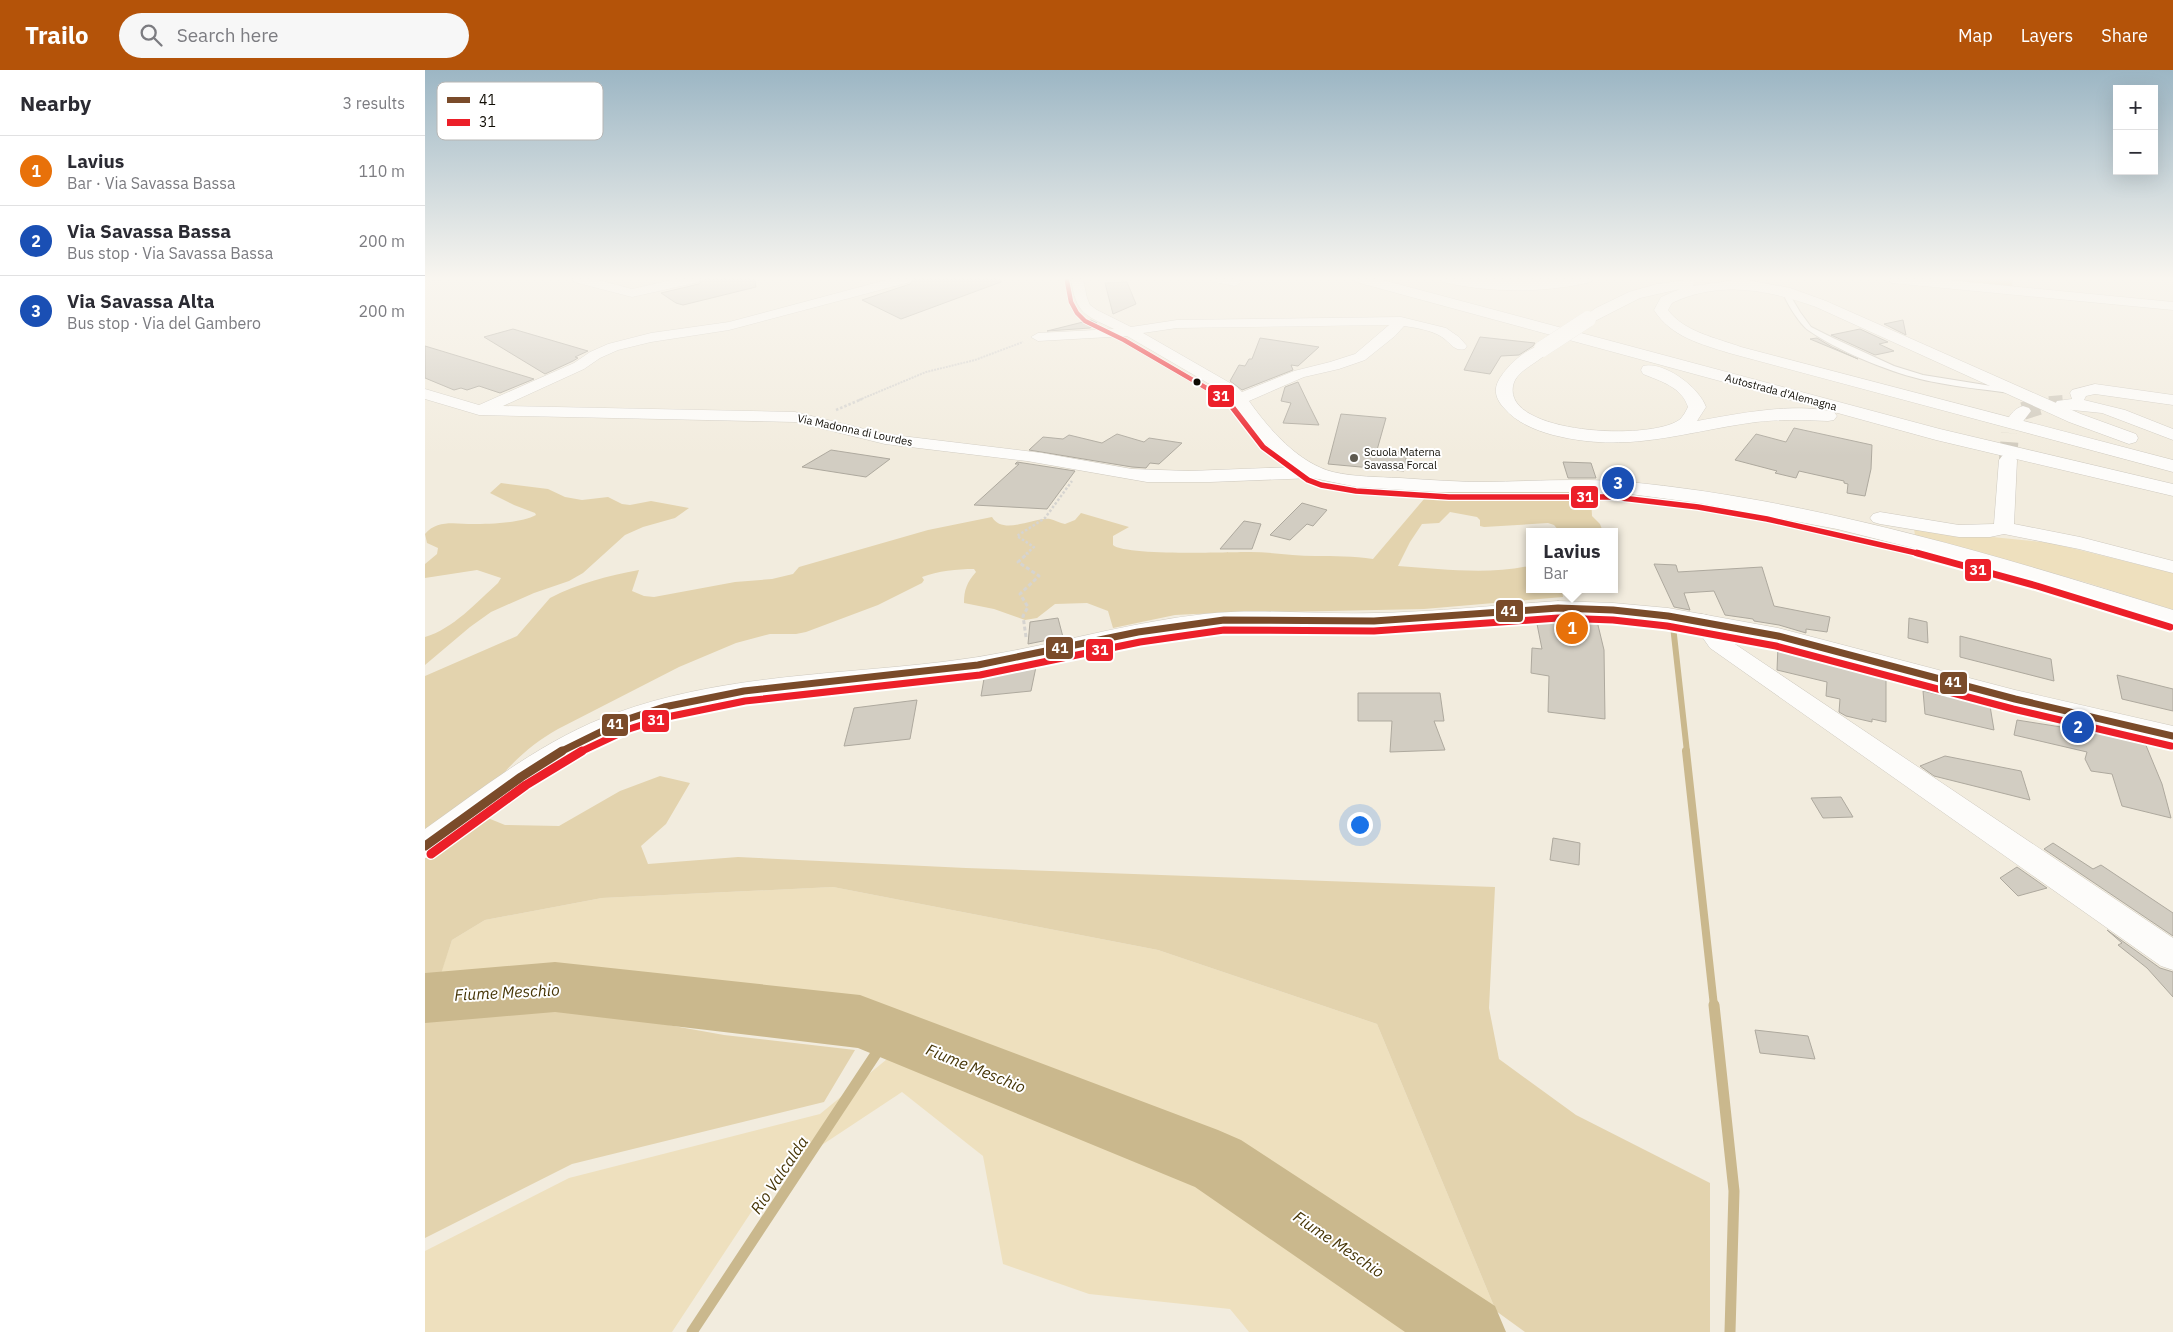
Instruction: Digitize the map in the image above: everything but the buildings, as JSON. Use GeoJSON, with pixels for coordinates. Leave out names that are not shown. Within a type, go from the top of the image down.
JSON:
{"type":"FeatureCollection","features":[{"type":"Feature","properties":{"kind":"main road"},"geometry":{"type":"LineString","coordinates":[[1556,338],[1620,358],[1683,387],[1695,399],[1697,407],[1693,415],[1680,427],[1658,434]]}},
{"type":"Feature","properties":{"kind":"main road"},"geometry":{"type":"LineString","coordinates":[[1559,338],[1507,377],[1503,386],[1503,395],[1521,415],[1538,424],[1583,437],[1629,438],[1755,417],[1794,415],[1859,419],[1936,434]]}},
{"type":"Feature","properties":{"kind":"main road","name":"Autostrada d'Alemagna"},"geometry":{"type":"LineString","coordinates":[[1577,338],[1936,434],[2173,490]]}},
{"type":"Feature","properties":{"kind":"main road","name":"Autostrada d'Alemagna"},"geometry":{"type":"LineString","coordinates":[[1605,338],[1930,421],[2173,478]]}},
{"type":"Feature","properties":{"kind":"main road"},"geometry":{"type":"LineString","coordinates":[[1705,338],[1735,350],[2173,466]]}},
{"type":"Feature","properties":{"kind":"main road"},"geometry":{"type":"LineString","coordinates":[[1897,338],[2106,430],[2173,452]]}},
{"type":"Feature","properties":{"kind":"main road"},"geometry":{"type":"LineString","coordinates":[[425,846],[556,753],[591,735],[645,713],[699,698],[748,689],[947,670],[1155,629],[1222,620],[1261,618],[1371,621],[1558,608],[1587,608],[1702,622],[1812,643],[1996,694],[2173,736]]}},
{"type":"Feature","properties":{"kind":"street"},"geometry":{"type":"LineString","coordinates":[[479,410],[579,366],[605,350],[656,338]]}},
{"type":"Feature","properties":{"kind":"street"},"geometry":{"type":"LineString","coordinates":[[1141,338],[1231,390],[1240,399],[1251,418],[1266,436],[1314,472],[1371,482],[1451,487],[1619,488],[1659,492],[1792,513],[1856,527],[2067,583],[2173,617]]}},
{"type":"Feature","properties":{"kind":"street"},"geometry":{"type":"LineString","coordinates":[[1240,399],[1299,374],[1334,366],[1361,357],[1384,338]]}},
{"type":"Feature","properties":{"kind":"street"},"geometry":{"type":"LineString","coordinates":[[1454,338],[1460,346]]}},
{"type":"Feature","properties":{"kind":"street"},"geometry":{"type":"LineString","coordinates":[[2173,400],[2095,389],[2078,394],[2071,404],[2114,410],[2173,435]]}},
{"type":"Feature","properties":{"kind":"street","name":"Via Madonna di Lourdes"},"geometry":{"type":"LineString","coordinates":[[427,396],[479,410],[795,417],[816,420],[875,436],[913,443],[1029,456],[1146,476],[1187,477],[1314,472]]}},
{"type":"Feature","properties":{"kind":"street"},"geometry":{"type":"LineString","coordinates":[[2003,528],[2008,460]]}},
{"type":"Feature","properties":{"kind":"street"},"geometry":{"type":"LineString","coordinates":[[1659,492],[1659,485],[1668,482],[1723,494],[1944,528],[1991,531],[2003,528],[2080,543],[2173,566]]}},
{"type":"Feature","properties":{"kind":"street"},"geometry":{"type":"LineString","coordinates":[[1702,622],[1718,643],[2173,956]]}},
{"type":"Feature","properties":{"kind":"lane"},"geometry":{"type":"LineString","coordinates":[[1826,338],[1891,368],[1922,377],[2018,392]]}},
{"type":"Feature","properties":{"kind":"path"},"geometry":{"type":"LineString","coordinates":[[816,420],[853,402],[926,372],[975,360],[1036,338]]}},
{"type":"Feature","properties":{"kind":"path"},"geometry":{"type":"LineString","coordinates":[[1029,655],[1023,616],[1029,608],[1020,594],[1039,576],[1018,562],[1034,547],[1017,536],[1045,518],[1083,466]]}},
{"type":"Feature","properties":{"kind":"shaded area"},"geometry":{"type":"Polygon","coordinates":[[[501,483],[548,489],[565,497],[582,500],[608,497],[622,504],[630,505],[651,501],[689,508],[675,518],[643,527],[625,535],[583,573],[569,581],[534,593],[491,612],[425,665],[425,637],[455,621],[498,583],[501,578],[477,570],[425,578],[425,564],[437,554],[438,548],[427,543],[425,534],[430,529],[441,524],[505,522],[523,520],[536,515],[490,493],[501,483]]]}},
{"type":"Feature","properties":{"kind":"shaded area"},"geometry":{"type":"Polygon","coordinates":[[[1426,489],[1493,492],[1582,490],[1591,496],[1592,516],[1602,528],[1557,528],[1548,523],[1484,527],[1480,526],[1480,520],[1477,517],[1450,512],[1439,523],[1422,524],[1398,566],[1480,571],[1526,567],[1526,593],[1562,593],[1563,597],[1424,609],[1175,615],[1113,628],[1108,611],[1087,603],[1055,604],[1037,618],[1025,620],[994,609],[964,603],[967,586],[976,572],[974,569],[934,573],[922,577],[924,580],[922,583],[878,605],[806,632],[770,634],[736,643],[679,667],[558,729],[533,746],[511,765],[473,812],[505,825],[559,826],[620,791],[660,776],[690,783],[666,824],[641,846],[648,864],[738,857],[966,868],[1495,887],[1489,1008],[1499,1059],[1576,1115],[1710,1183],[1710,1332],[1525,1332],[1496,1311],[1377,1024],[1158,950],[833,887],[602,898],[485,920],[452,940],[426,1020],[551,1004],[724,1035],[855,1050],[824,1102],[572,1164],[425,1238],[425,676],[517,636],[550,598],[571,588],[593,581],[639,570],[632,591],[644,596],[654,597],[735,582],[772,579],[793,574],[799,567],[928,530],[992,517],[1003,525],[1043,519],[1050,519],[1065,524],[1075,520],[1081,513],[1129,527],[1113,536],[1113,545],[1136,551],[1258,552],[1373,559],[1424,499],[1426,489]]]}},
{"type":"Feature","properties":{"kind":"shaded area"},"geometry":{"type":"Polygon","coordinates":[[[1914,529],[2051,543],[2173,573],[2173,610],[2088,583],[1915,535],[1914,529]]]}},
{"type":"Feature","properties":{"kind":"shaded area"},"geometry":{"type":"Polygon","coordinates":[[[833,887],[1158,950],[1377,1024],[1496,1311],[1224,1137],[900,1015],[853,1001],[551,970],[438,981],[452,940],[485,920],[602,898],[833,887]]]}},
{"type":"Feature","properties":{"kind":"shaded area"},"geometry":{"type":"Polygon","coordinates":[[[892,1055],[1207,1178],[1435,1332],[1249,1332],[1230,1309],[1089,1294],[1003,1264],[983,1156],[902,1092],[775,1176],[672,1332],[425,1332],[425,1251],[569,1178],[820,1114],[892,1055]]]}},
{"type":"Feature","properties":{"kind":"waterway"},"geometry":{"type":"LineString","coordinates":[[1673,626],[1687,752]]}},
{"type":"Feature","properties":{"kind":"waterway"},"geometry":{"type":"LineString","coordinates":[[1686,751],[1714,1006]]}},
{"type":"Feature","properties":{"kind":"waterway","name":"Fiume Meschio"},"geometry":{"type":"LineString","coordinates":[[425,998],[555,987],[860,1022],[1218,1163],[1469,1332]]}},
{"type":"Feature","properties":{"kind":"waterway"},"geometry":{"type":"LineString","coordinates":[[1714,1005],[1734,1191],[1730,1332]]}},
{"type":"Feature","properties":{"kind":"waterway","name":"Rio Valcalda"},"geometry":{"type":"LineString","coordinates":[[692,1332],[889,1034]]}},
{"type":"Feature","properties":{"kind":"tunnel"},"geometry":{"type":"LineString","coordinates":[[2023,411],[2039,406],[2063,404]]}},
{"type":"Feature","properties":{"kind":"tunnel"},"geometry":{"type":"LineString","coordinates":[[2008,460],[2010,433]]}},
{"type":"Feature","properties":{"kind":"transit line","name":"31"},"geometry":{"type":"LineString","coordinates":[[1120,338],[1225,398],[1263,447],[1308,480],[1321,485],[1356,491],[1449,497],[1613,497],[1698,507],[1767,519],[1902,549],[2037,586],[2170,627]]}},
{"type":"Feature","properties":{"kind":"transit line","name":"41"},"geometry":{"type":"LineString","coordinates":[[425,846],[521,777],[571,745],[625,720],[664,707],[744,691],[978,665],[1138,632],[1224,620],[1374,621],[1558,608],[1613,610],[1668,616],[1778,636],[2015,699],[2173,736]]}},
{"type":"Feature","properties":{"kind":"transit line","name":"31"},"geometry":{"type":"LineString","coordinates":[[431,854],[526,785],[576,754],[629,729],[667,717],[745,701],[980,675],[1140,642],[1224,630],[1374,631],[1558,618],[1613,620],[1667,626],[1776,646],[2013,709],[2171,746]]}},
{"type":"Feature","properties":{"kind":"place","name":"Scuola Materna Savassa Forcal"},"geometry":{"type":"Point","coordinates":[1354,458]}},
{"type":"Feature","properties":{"kind":"place","name":"Via Savassa Alta"},"geometry":{"type":"Point","coordinates":[1618,483]}},
{"type":"Feature","properties":{"kind":"place","name":"Lavius"},"geometry":{"type":"Point","coordinates":[1572,628]}},
{"type":"Feature","properties":{"kind":"place","name":"Via Savassa Bassa"},"geometry":{"type":"Point","coordinates":[2078,727]}}]}
